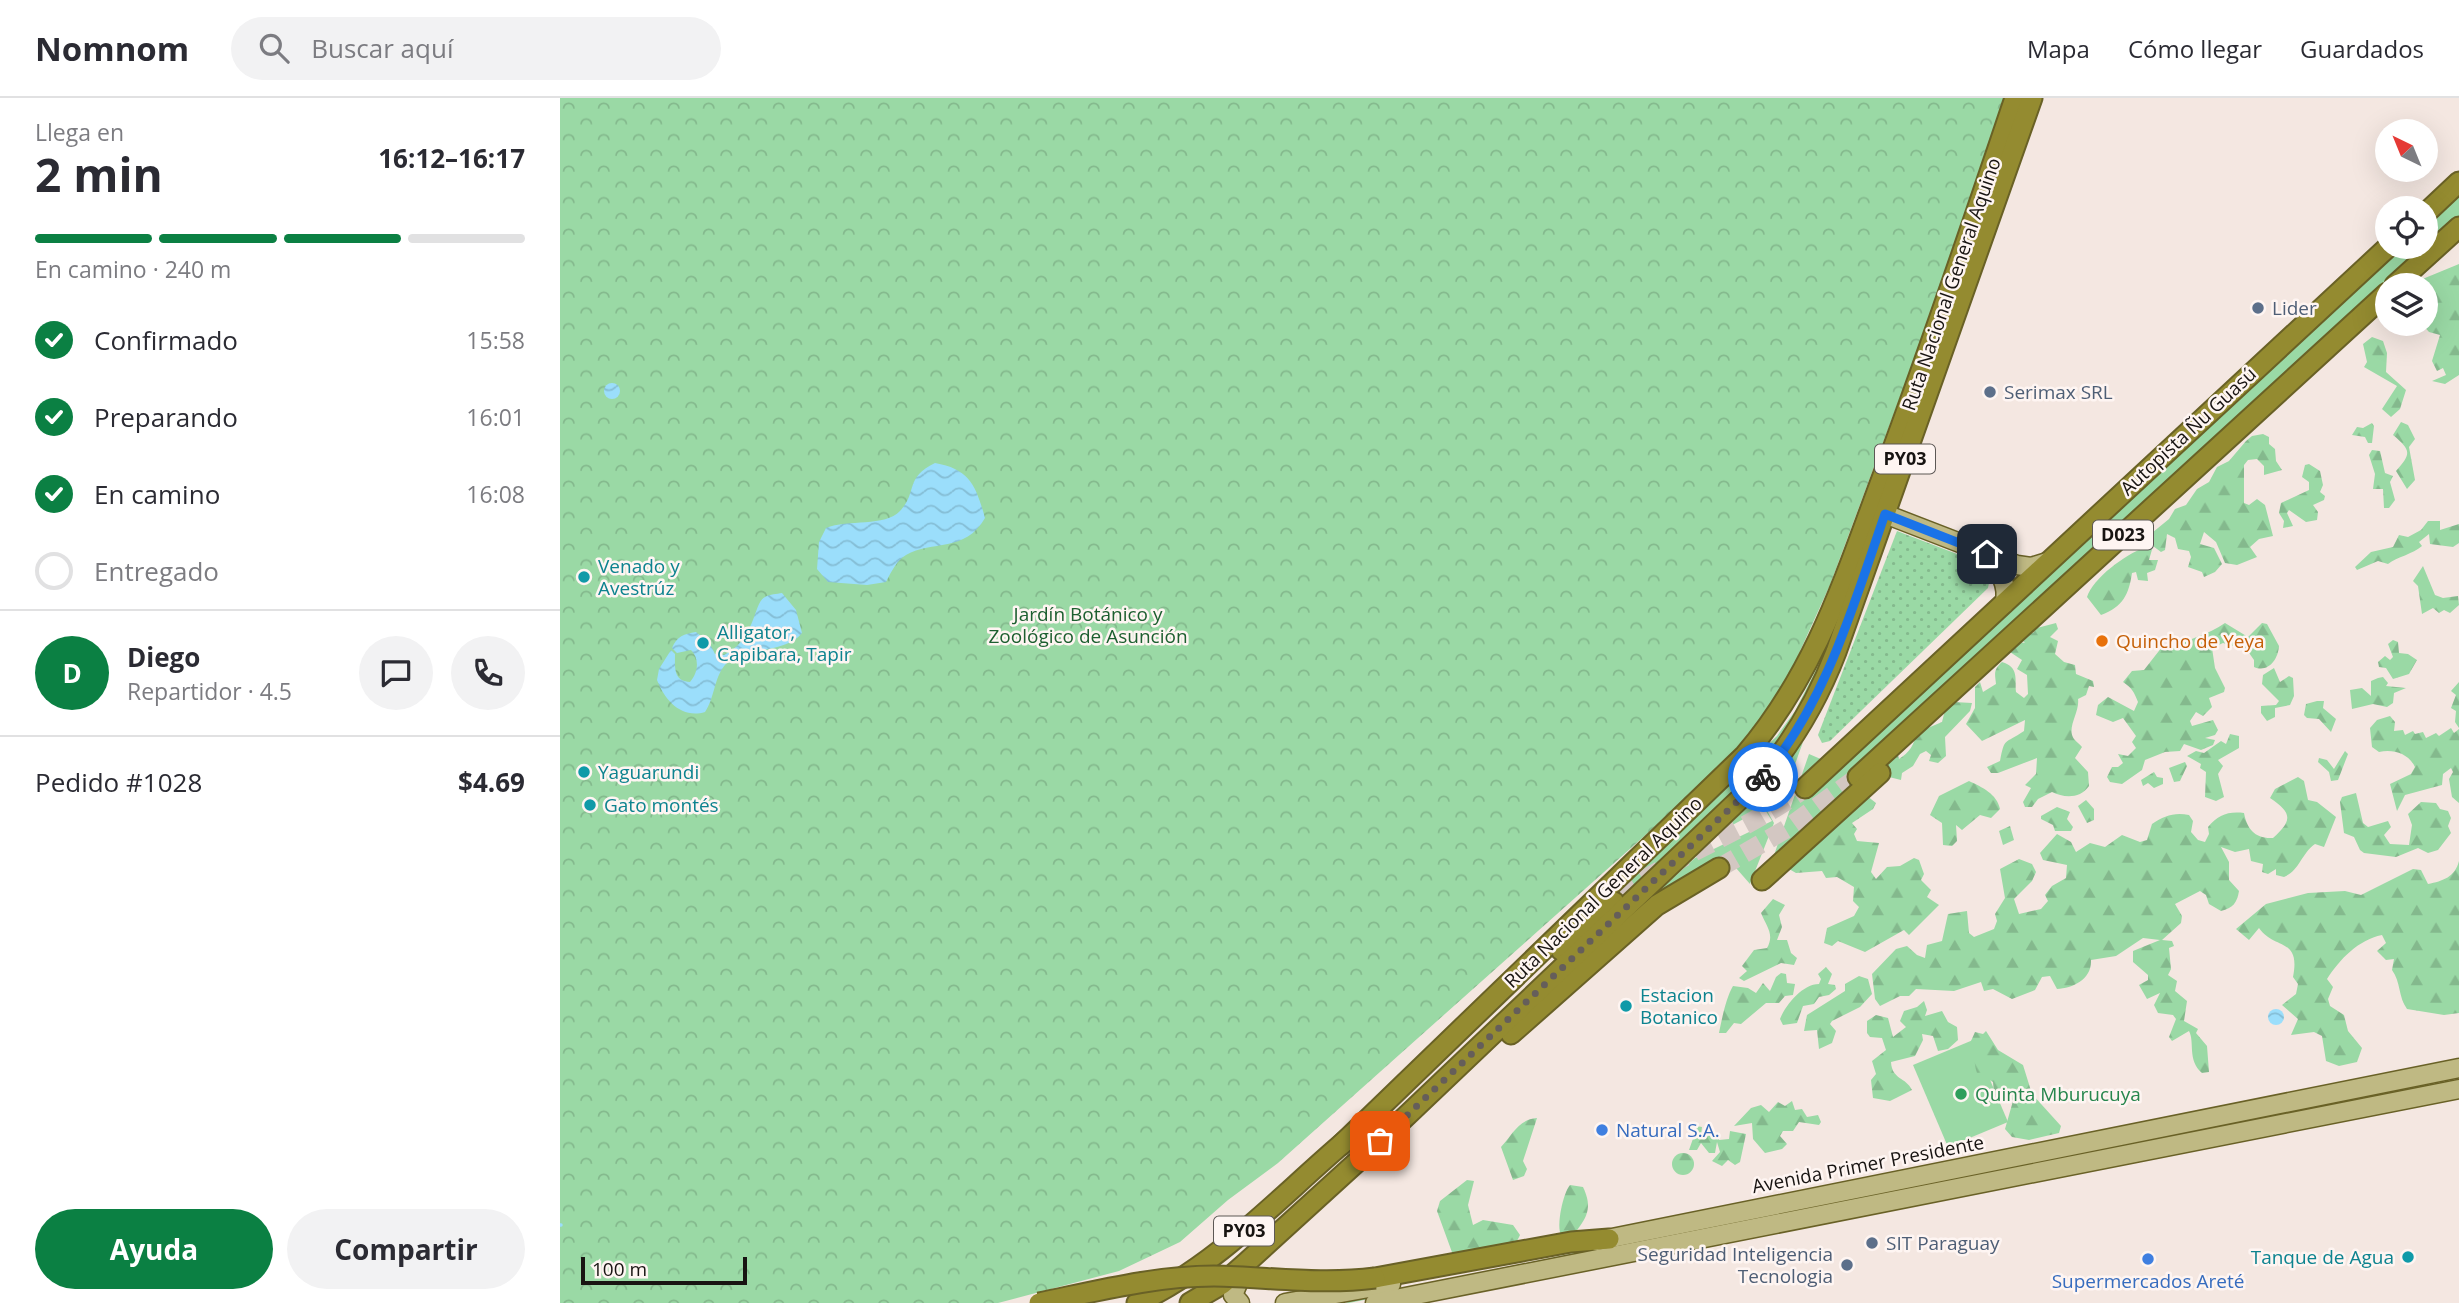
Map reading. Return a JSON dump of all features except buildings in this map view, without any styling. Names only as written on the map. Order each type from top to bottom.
[{"type":"highway","name":"Ruta Nacional General Aquino","points":[[1341,1145],[1745,755],[1788,701],[1824,633],[1917,384],[2015,98]]},
{"type":"highway","name":"Ruta Nacional General Aquino","points":[[1380,1141],[1762,778],[1779,758],[1819,692],[2032,98]]},
{"type":"highway","points":[[2438,202],[2459,182]]},
{"type":"highway","points":[[2408,273],[2459,227]]},
{"type":"highway","name":"Autopista Ñu Guasú","points":[[1805,788],[2375,259]]},
{"type":"highway","name":"Autopista Ñu Guasú","points":[[1858,777],[2375,304]]},
{"type":"highway","points":[[1762,880],[2042,621],[2092,564]]},
{"type":"highway","points":[[1380,1141],[1520,1027],[1648,912],[1719,868]]},
{"type":"highway","points":[[1341,1145],[1461,1043],[1619,896]]},
{"type":"highway","name":"PY03","points":[[1190,1303],[1222,1284],[1380,1141]]},
{"type":"highway","name":"PY03","points":[[1137,1303],[1180,1280],[1206,1262],[1341,1145]]},
{"type":"highway","points":[[1039,1303],[1122,1286],[1191,1277],[1348,1282],[1572,1242],[1609,1239]]},
{"type":"highway","points":[[1210,1303],[1222,1284]]},
{"type":"main road","points":[[1885,514],[2017,565],[2031,567],[2047,562]]},
{"type":"main road","points":[[1987,554],[2001,575],[2006,594],[2004,604]]},
{"type":"main road","name":"Avenida Primer Presidente","points":[[1285,1303],[2459,1068]]},
{"type":"main road","points":[[1375,1303],[2459,1089]]},
{"type":"main road","points":[[2338,1092],[2341,1113]]},
{"type":"main road","points":[[1240,1303],[1233,1295],[1246,1263]]},
{"type":"green space","name":"Jardín Botánico y Zoológico de Asunción","points":[[560,98],[2004,98],[1928,322],[1830,585],[1786,682],[1758,728],[1725,764],[1278,1163],[1228,1200],[1180,1242],[1119,1271],[998,1303],[560,1303]]},
{"type":"green space","points":[[2459,195],[2459,221],[2438,241],[2438,214]]},
{"type":"green space","points":[[2389,259],[2419,259],[2404,273],[2375,273],[2375,300],[1860,786],[1772,861],[1809,754],[1823,760],[1810,795]]},
{"type":"green space","points":[[2459,264],[2459,375],[2445,384],[2432,381],[2446,375],[2443,368],[2437,371],[2432,361],[2440,335],[2437,273]]},
{"type":"green space","points":[[2372,337],[2383,341],[2387,353],[2386,372],[2406,390],[2400,409],[2391,417],[2382,409],[2397,386],[2364,367],[2367,362],[2363,344]]},
{"type":"green space","points":[[2401,422],[2408,425],[2415,439],[2409,447],[2415,480],[2407,489],[2396,471],[2407,456],[2404,445],[2393,435]]},
{"type":"green space","points":[[2372,423],[2372,443],[2368,443],[2365,437],[2352,435],[2357,427],[2363,428]]},
{"type":"green space","points":[[2263,434],[2269,437],[2269,444],[2275,449],[2276,461],[2282,470],[2264,475],[2264,466],[2257,459],[2248,460],[2244,465],[2244,503],[2249,505],[2257,499],[2265,505],[2273,536],[2259,539],[2250,547],[2257,557],[2237,565],[2225,563],[2216,542],[2204,532],[2200,544],[2214,548],[2222,564],[2215,572],[2204,577],[2202,572],[2188,567],[2191,557],[2189,551],[2178,549],[2175,538],[2167,534],[2165,550],[2161,552],[2153,546],[2149,560],[2158,560],[2155,570],[2147,573],[2148,581],[2138,580],[2136,572],[2132,573],[2124,599],[2115,608],[2101,615],[2087,597],[2096,582],[2120,561],[2144,548],[2147,537],[2169,519],[2175,509],[2186,505],[2197,489],[2209,482],[2217,467],[2229,461],[2252,436]]},
{"type":"green space","points":[[2372,450],[2380,451],[2385,473],[2393,476],[2390,482],[2395,500],[2389,508],[2384,508],[2383,489],[2373,489],[2375,474],[2369,455]]},
{"type":"green space","points":[[2309,464],[2320,471],[2323,485],[2320,492],[2325,496],[2324,500],[2313,505],[2318,512],[2317,520],[2306,522],[2289,510],[2287,513],[2293,526],[2283,528],[2284,521],[2279,513],[2281,503],[2309,490],[2309,482],[2302,477],[2305,465]]},
{"type":"green space","points":[[2428,521],[2440,521],[2440,530],[2459,524],[2459,543],[2453,547],[2430,544],[2429,534],[2419,542],[2422,546],[2418,549],[2388,564],[2378,561],[2357,570],[2355,567],[2371,552],[2393,547],[2399,535],[2408,537],[2421,530]]},
{"type":"green space","points":[[1897,531],[1983,564],[1990,578],[1988,588],[1830,741],[1822,743],[1818,735]]},
{"type":"green space","points":[[2423,566],[2435,595],[2443,598],[2458,596],[2459,605],[2450,613],[2444,610],[2439,613],[2433,608],[2422,614],[2418,586],[2413,581]]},
{"type":"green space","points":[[2056,623],[2058,629],[2050,637],[2058,641],[2055,654],[2064,662],[2075,665],[2076,674],[2093,681],[2094,687],[2089,686],[2086,695],[2078,699],[2072,725],[2072,735],[2082,747],[2075,758],[2088,772],[2089,786],[2072,796],[2052,792],[2038,799],[2032,807],[2025,807],[2023,802],[2031,788],[2025,785],[2036,774],[2037,758],[1998,773],[1991,773],[1987,767],[2000,761],[2005,744],[2024,731],[2025,720],[1982,741],[1966,724],[1975,708],[1975,687],[1980,682],[1983,692],[1996,684],[1996,670],[2002,662],[2014,670],[2016,692],[2024,698],[2028,694],[2027,675],[2017,669],[2022,660],[2010,652],[2020,642],[2025,643],[2020,638],[2030,631],[2033,633],[2037,628]]},
{"type":"green space","points":[[2225,623],[2248,637],[2262,623],[2267,624],[2279,646],[2277,656],[2264,668],[2254,667],[2254,660],[2247,650],[2223,643],[2212,648],[2215,668],[2225,688],[2224,692],[2209,698],[2212,707],[2203,716],[2196,712],[2190,721],[2192,726],[2213,720],[2218,730],[2215,735],[2205,738],[2215,740],[2213,745],[2201,750],[2184,744],[2180,751],[2165,752],[2145,760],[2142,770],[2122,784],[2110,782],[2107,777],[2112,767],[2123,763],[2118,754],[2128,756],[2136,748],[2132,742],[2136,736],[2123,718],[2113,722],[2096,715],[2098,705],[2108,697],[2134,711],[2138,702],[2129,686],[2123,682],[2132,671],[2144,670],[2162,647],[2174,648]]},
{"type":"green space","points":[[2393,640],[2398,642],[2399,653],[2408,654],[2417,660],[2409,674],[2393,679],[2386,668],[2379,667],[2378,662],[2385,656],[2390,660],[2393,657],[2388,644]]},
{"type":"green space","points":[[1823,656],[1795,723],[1765,766],[1625,901],[1616,890],[1777,736],[1795,711]]},
{"type":"green space","points":[[2274,668],[2280,682],[2289,676],[2293,678],[2294,696],[2290,705],[2275,708],[2275,717],[2267,721],[2261,713],[2261,706],[2276,705],[2279,701],[2262,684],[2263,675]]},
{"type":"green space","points":[[2383,677],[2388,683],[2386,686],[2406,688],[2394,693],[2393,703],[2387,707],[2373,704],[2352,709],[2350,690],[2362,688],[2371,696],[2371,681]]},
{"type":"green space","points":[[2459,682],[2459,728],[2455,722],[2456,711],[2451,708],[2456,695],[2451,691]]},
{"type":"green space","points":[[2324,701],[2323,708],[2336,719],[2331,732],[2319,719],[2307,718],[2304,715],[2306,704]]},
{"type":"green space","points":[[1954,702],[1972,703],[1970,711],[1945,737],[1946,756],[1938,763],[1929,761],[1931,755],[1926,751],[1920,754],[1913,766],[1902,773],[1901,780],[1881,775],[1892,756],[1898,755],[1899,759],[1906,754],[1916,733],[1942,722],[1945,710]]},
{"type":"green space","points":[[2390,716],[2395,722],[2394,731],[2403,730],[2405,735],[2413,731],[2415,734],[2423,732],[2426,738],[2436,733],[2439,736],[2451,728],[2454,733],[2459,729],[2459,803],[2452,797],[2449,779],[2453,772],[2451,768],[2443,774],[2442,785],[2405,795],[2397,811],[2390,784],[2411,774],[2415,767],[2400,753],[2379,752],[2372,747],[2370,728],[2377,720]]},
{"type":"green space","points":[[2230,734],[2239,736],[2239,748],[2218,760],[2223,766],[2218,774],[2224,797],[2216,801],[2205,797],[2206,772],[2200,768],[2201,764],[2187,756],[2196,751],[2204,753],[2221,741],[2226,744]]},
{"type":"green space","points":[[1803,742],[1784,795],[1774,791],[1772,803],[1765,807],[1774,823],[1750,884],[1736,868],[1727,873],[1719,857],[1658,892],[1695,858],[1772,821],[1764,808],[1725,829],[1767,787]]},
{"type":"green space","points":[[2345,751],[2348,754],[2338,780],[2331,781],[2329,772],[2318,762],[2319,758],[2327,760],[2334,769]]},
{"type":"green space","points":[[2185,762],[2187,766],[2180,781],[2174,782],[2169,768]]},
{"type":"green space","points":[[2154,772],[2157,777],[2163,778],[2163,784],[2154,788],[2148,783],[2143,786],[2141,780]]},
{"type":"green space","points":[[2298,777],[2304,781],[2308,800],[2317,802],[2336,817],[2324,847],[2315,844],[2294,870],[2284,877],[2276,875],[2276,869],[2268,874],[2262,872],[2263,864],[2251,861],[2249,849],[2235,852],[2221,847],[2229,862],[2229,880],[2239,891],[2236,902],[2221,911],[2209,904],[2206,895],[2200,891],[2175,904],[2182,916],[2181,923],[2162,940],[2172,941],[2174,946],[2169,948],[2171,969],[2168,975],[2177,981],[2175,991],[2187,1001],[2184,1021],[2198,1029],[2196,1033],[2207,1046],[2209,1072],[2202,1073],[2194,1062],[2189,1031],[2172,1041],[2169,1037],[2176,1019],[2173,1015],[2158,1013],[2154,1005],[2160,993],[2147,999],[2139,985],[2148,980],[2148,975],[2133,962],[2133,951],[2160,940],[2143,938],[2116,956],[2091,960],[2085,977],[2069,987],[2057,989],[2050,976],[2042,977],[2035,990],[2012,999],[1993,989],[1984,991],[1981,982],[1954,991],[1916,989],[1909,996],[1900,996],[1880,1006],[1875,999],[1872,974],[1896,949],[1907,946],[1925,958],[1927,945],[1942,941],[1948,914],[1967,911],[1969,933],[1974,937],[1994,929],[1997,921],[1995,914],[2005,898],[2000,869],[2019,859],[2032,864],[2036,872],[2032,881],[2014,899],[2019,914],[2041,909],[2048,901],[2045,895],[2052,886],[2066,878],[2067,865],[2043,860],[2040,853],[2057,834],[2071,842],[2076,852],[2090,843],[2105,847],[2122,835],[2140,842],[2147,840],[2152,824],[2169,815],[2184,814],[2189,815],[2193,821],[2191,832],[2198,840],[2205,842],[2209,834],[2208,827],[2216,819],[2228,813],[2244,813],[2253,832],[2261,837],[2273,838],[2284,826],[2287,817],[2283,808],[2270,798],[2275,789]]},
{"type":"green space","points":[[1969,781],[1992,795],[2000,809],[1991,818],[1980,815],[1962,830],[1956,825],[1957,841],[1952,846],[1943,845],[1942,823],[1930,815],[1939,796]]},
{"type":"green space","points":[[1862,792],[1876,803],[1873,809],[1852,823],[1857,829],[1854,834],[1857,841],[1879,843],[1871,872],[1876,879],[1887,867],[1900,866],[1914,858],[1919,860],[1924,874],[1921,880],[1931,890],[1927,897],[1939,905],[1909,935],[1904,930],[1865,952],[1838,941],[1832,946],[1824,943],[1827,928],[1854,916],[1859,907],[1853,901],[1854,887],[1837,877],[1826,878],[1822,871],[1796,873],[1789,869],[1786,863]]},
{"type":"green space","points":[[2356,793],[2363,823],[2368,827],[2388,821],[2391,827],[2384,835],[2390,844],[2409,845],[2412,825],[2408,814],[2421,802],[2436,803],[2440,809],[2448,811],[2451,833],[2438,850],[2428,853],[2418,848],[2396,857],[2364,853],[2354,837],[2344,833],[2340,802],[2342,797]]},
{"type":"green space","points":[[2086,800],[2094,809],[2094,820],[2087,823],[2078,806]]},
{"type":"green space","points":[[2057,807],[2070,812],[2067,819],[2073,827],[2071,831],[2055,831],[2053,825],[2041,819],[2041,816]]},
{"type":"green space","points":[[2010,826],[2014,840],[2003,845],[1999,831]]},
{"type":"green space","points":[[2459,861],[2459,1013],[2444,1015],[2407,1009],[2392,970],[2394,959],[2386,960],[2377,951],[2386,943],[2382,935],[2365,941],[2350,951],[2327,979],[2333,987],[2328,999],[2330,1006],[2344,1015],[2348,1031],[2362,1048],[2357,1062],[2339,1066],[2326,1061],[2322,1036],[2314,1032],[2291,1035],[2298,1019],[2282,1005],[2296,994],[2298,984],[2293,977],[2294,964],[2290,950],[2265,935],[2259,928],[2249,940],[2236,929],[2266,904],[2308,893],[2345,891],[2361,895],[2413,869],[2421,870],[2428,884],[2433,883],[2451,875]]},
{"type":"green space","points":[[1773,899],[1785,905],[1779,915],[1782,927],[1777,940],[1787,940],[1791,953],[1797,958],[1794,965],[1781,963],[1744,981],[1739,978],[1747,971],[1742,966],[1754,950],[1767,948],[1769,943],[1769,930],[1761,913]]},
{"type":"green space","points":[[1826,967],[1832,974],[1828,984],[1835,985],[1836,989],[1829,995],[1819,997],[1814,1004],[1803,1006],[1797,1023],[1783,1025],[1780,1019],[1786,1007],[1801,991],[1819,984],[1821,979],[1818,974]]},
{"type":"green space","points":[[1781,973],[1786,974],[1787,983],[1795,984],[1793,995],[1785,996],[1779,1003],[1766,1003],[1741,1024],[1734,1023],[1726,1033],[1719,1033],[1726,1002],[1733,986],[1748,988],[1756,993],[1763,983],[1770,991],[1776,977]]},
{"type":"green space","points":[[1859,976],[1868,979],[1872,994],[1860,1007],[1832,1021],[1830,1024],[1836,1031],[1832,1043],[1819,1049],[1817,1030],[1804,1031],[1807,1015],[1845,991],[1845,984]]},
{"type":"green space","points":[[1924,1001],[1927,1010],[1925,1016],[1942,1011],[1948,1022],[1957,1027],[1958,1040],[1948,1049],[1938,1051],[1933,1036],[1922,1034],[1923,1040],[1915,1056],[1891,1062],[1894,1072],[1912,1090],[1890,1101],[1873,1098],[1871,1080],[1876,1074],[1872,1061],[1886,1050],[1882,1038],[1870,1037],[1867,1033],[1867,1021],[1876,1015],[1888,1018],[1893,1037],[1906,1027],[1900,1021],[1904,1011],[1917,1007]]},
{"type":"green space","points":[[1986,1031],[1998,1050],[2023,1065],[2032,1094],[2061,1126],[2059,1133],[2029,1140],[2012,1137],[2005,1129],[2013,1101],[2009,1096],[1994,1093],[1993,1082],[1977,1073],[1976,1069],[1971,1041],[1975,1032],[1983,1034]]},
{"type":"green space","name":"Quinta Mburucuya","points":[[1973,1040],[2008,1122],[1948,1147],[1913,1065]]},
{"type":"green space","points":[[2427,1082],[2425,1086],[2350,1100],[2349,1098]]},
{"type":"green space","points":[[1792,1101],[1795,1110],[1802,1109],[1807,1117],[1818,1115],[1821,1122],[1819,1125],[1799,1122],[1793,1131],[1783,1131],[1780,1136],[1787,1144],[1782,1149],[1765,1153],[1753,1139],[1752,1123],[1734,1126],[1751,1108],[1761,1105],[1769,1112],[1778,1102],[1785,1106]]},
{"type":"green space","points":[[2322,1103],[2323,1107],[2216,1127],[2216,1125]]},
{"type":"green space","points":[[1537,1118],[1523,1161],[1527,1169],[1524,1176],[1513,1180],[1501,1147],[1521,1124]]},
{"type":"green space","points":[[1702,1127],[1701,1135],[1717,1134],[1719,1140],[1729,1139],[1730,1131],[1746,1134],[1740,1162],[1735,1165],[1728,1160],[1722,1166],[1712,1161],[1720,1152],[1717,1142],[1715,1153],[1709,1153],[1701,1143],[1697,1150],[1689,1150],[1695,1133],[1692,1128]]},
{"type":"green space","points":[[2189,1131],[2189,1134],[1964,1180],[1963,1177]]},
{"type":"green space","points":[[1683,1153],[1691,1156],[1694,1164],[1691,1172],[1683,1175],[1675,1172],[1672,1164],[1675,1156]]},
{"type":"green space","points":[[1467,1180],[1474,1181],[1468,1205],[1473,1225],[1483,1220],[1513,1225],[1520,1235],[1515,1245],[1453,1255],[1437,1211],[1440,1201]]},
{"type":"green space","points":[[1938,1181],[1939,1183],[1662,1237],[1663,1235]]},
{"type":"green space","points":[[1570,1185],[1583,1187],[1588,1207],[1582,1223],[1573,1235],[1561,1235],[1561,1210]]},
{"type":"green space","points":[[1614,1245],[1614,1250],[1349,1303],[1340,1301]]},
{"type":"water","points":[[612,383],[620,391],[612,399],[604,391]]},
{"type":"water","points":[[935,463],[956,470],[970,481],[985,518],[977,529],[958,541],[906,555],[897,563],[886,582],[867,585],[828,582],[817,569],[819,542],[826,528],[893,516],[909,498],[919,474]]},
{"type":"water","points":[[782,593],[796,610],[802,633],[786,644],[745,654],[727,663],[719,674],[705,712],[689,713],[675,706],[657,680],[659,669],[671,650],[675,654],[676,673],[680,679],[690,682],[697,666],[691,650],[677,653],[672,648],[679,638],[696,632],[710,644],[715,654],[724,655],[748,632],[761,601],[767,596]]},
{"type":"water","points":[[2276,1009],[2282,1011],[2282,1023],[2276,1025],[2270,1023],[2268,1017],[2270,1011]]},
{"type":"tunnel","points":[[1719,868],[1788,828],[1858,777]]},
{"type":"tunnel","points":[[1619,896],[1665,867],[1760,817],[1805,788]]},
{"type":"way so far","points":[[1380,1141],[1763,777]]},
{"type":"place","name":"Lider","points":[[2258,308]]},
{"type":"place","name":"Serimax SRL","points":[[1990,392]]},
{"type":"place","name":"Venado y Avestrúz","points":[[584,577]]},
{"type":"place","name":"Quincho de Yeya","points":[[2102,641]]},
{"type":"place","name":"Alligator, Capibara, Tapir","points":[[703,643]]},
{"type":"place","name":"Yaguarundi","points":[[584,772]]},
{"type":"place","name":"Gato montés","points":[[590,805]]},
{"type":"place","name":"Estacion Botanico","points":[[1626,1006]]},
{"type":"place","name":"Quinta Mburucuya","points":[[1961,1094]]},
{"type":"place","name":"Natural S.A.","points":[[1602,1130]]},
{"type":"place","name":"SIT Paraguay","points":[[1872,1243]]},
{"type":"place","name":"Tanque de Agua","points":[[2408,1257]]},
{"type":"place","name":"Supermercados Areté","points":[[2148,1259]]},
{"type":"place","name":"Seguridad Inteligencia Tecnologia","points":[[1847,1265]]},
{"type":"route","points":[[1763,777],[1807,717],[1819,692],[1885,514],[1987,554]]}]
